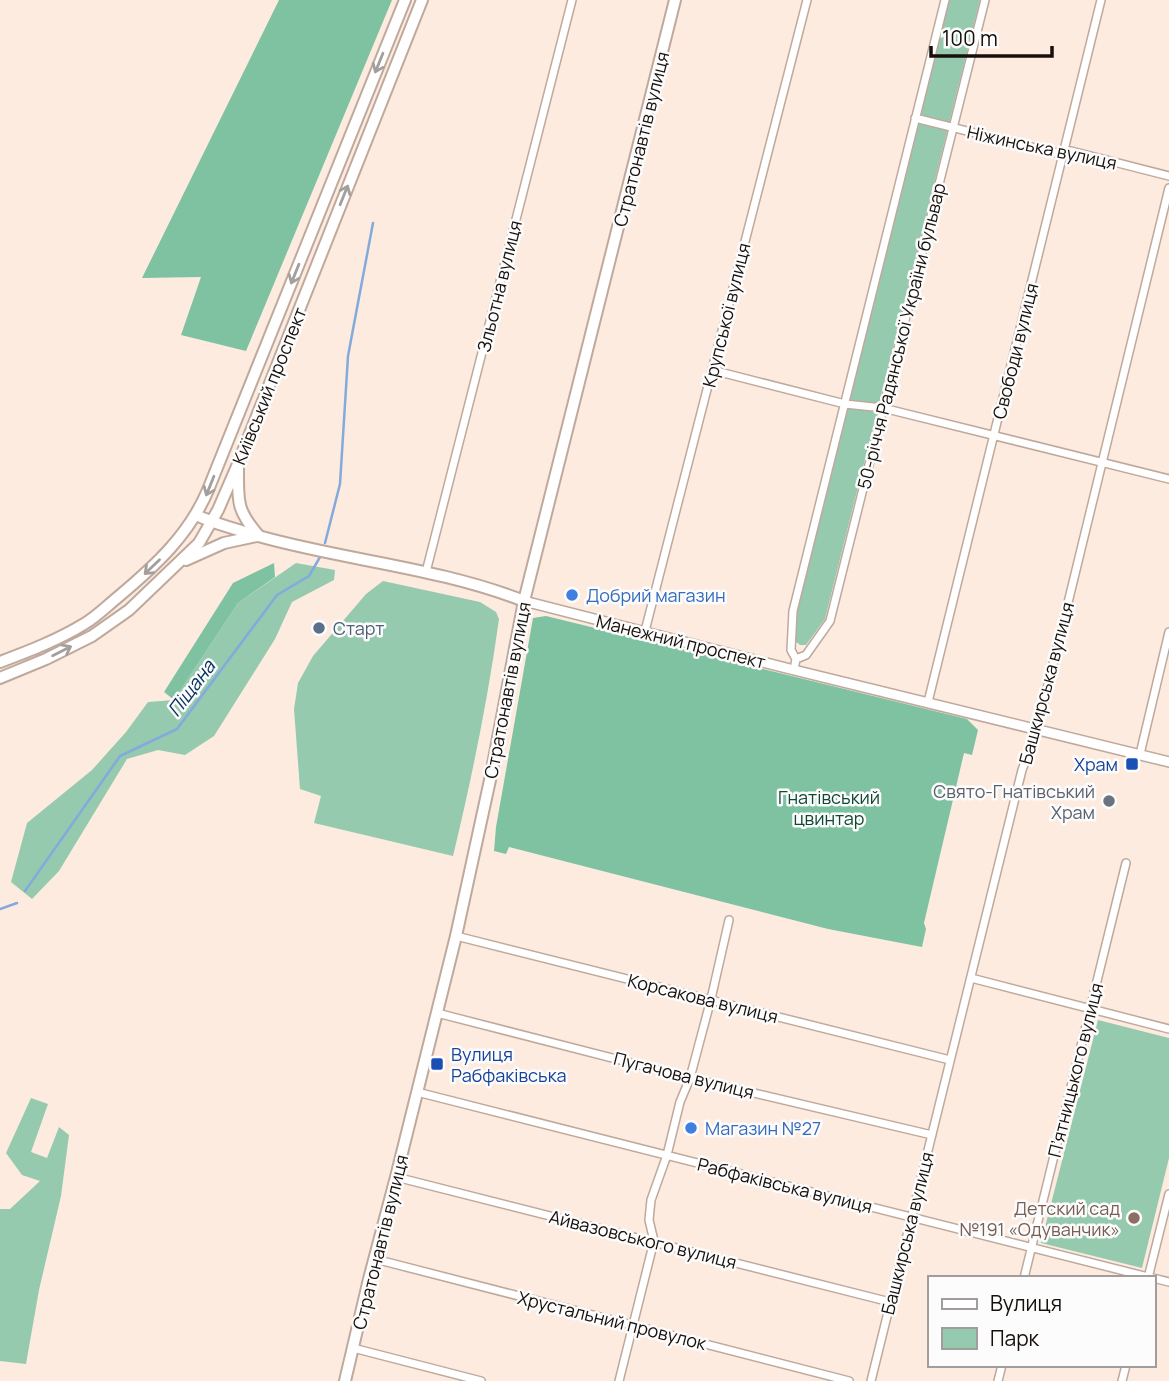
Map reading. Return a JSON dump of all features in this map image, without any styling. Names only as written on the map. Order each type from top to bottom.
[{"type":"main road","name":"Київський проспект","points":[[0,662],[39,647],[85,624],[151,570],[179,540],[196,515],[405,0]]},
{"type":"main road","name":"Київський проспект","points":[[0,678],[92,636],[129,610],[199,543],[238,464],[422,0]]},
{"type":"main road","name":"Стратонавтів вулиця","points":[[345,1381],[456,936],[524,601],[675,0]]},
{"type":"main road","points":[[238,464],[238,505],[248,524],[259,536]]},
{"type":"main road","name":"Манежний проспект","points":[[196,515],[211,523],[259,536],[426,572],[497,590],[524,601]]},
{"type":"main road","points":[[179,563],[224,543],[259,536]]},
{"type":"main road","points":[[117,597],[129,610]]},
{"type":"street","name":"Зльотна вулиця","points":[[426,572],[572,0]]},
{"type":"street","name":"Крупської вулиця","points":[[645,631],[807,0]]},
{"type":"street","points":[[794,670],[796,659],[790,650],[793,611],[945,0]]},
{"type":"street","name":"50-річчя Радянської України бульвар","points":[[796,659],[806,655],[830,621],[985,0]]},
{"type":"street","name":"Свободи вулиця","points":[[928,702],[1101,0]]},
{"type":"street","name":"Ніжинська вулиця","points":[[915,118],[1055,153],[1071,151],[1169,176]]},
{"type":"street","name":"Башкирська вулиця","points":[[871,1381],[1022,770],[1037,730],[1169,188]]},
{"type":"street","points":[[712,370],[845,404],[883,408],[1169,479]]},
{"type":"street","name":"Манежний проспект","points":[[524,601],[1169,762]]},
{"type":"street","points":[[1140,754],[1169,632]]},
{"type":"street","points":[[1159,674],[1169,676]]},
{"type":"street","name":"П’ятницького вулиця","points":[[1024,1276],[1126,863]]},
{"type":"street","points":[[619,1381],[654,1241],[649,1220],[651,1200],[667,1155],[680,1102],[690,1078],[729,920]]},
{"type":"street","name":"Корсакова вулиця","points":[[456,936],[950,1060]]},
{"type":"street","points":[[971,978],[1169,1029]]},
{"type":"street","name":"Пугачова вулиця","points":[[437,1013],[690,1078],[932,1135]]},
{"type":"street","name":"Рабфаківська вулиця","points":[[417,1092],[1142,1276]]},
{"type":"street","name":"Айвазовського вулиця","points":[[396,1178],[890,1302]]},
{"type":"street","points":[[1150,1276],[1169,1194]]},
{"type":"street","name":"Хрустальний провулок","points":[[374,1259],[849,1381]]},
{"type":"street","points":[[353,1348],[481,1381]]},
{"type":"green space","points":[[279,0],[392,0],[246,351],[181,335],[201,277],[142,278]]},
{"type":"green space","points":[[948,0],[980,0],[825,619],[806,645],[800,645],[795,641],[795,611]]},
{"type":"green space","points":[[274,563],[275,577],[238,603],[174,700],[164,692],[233,583]]},
{"type":"green space","points":[[296,563],[335,570],[334,580],[292,602],[275,639],[214,736],[185,755],[158,750],[127,759],[59,871],[32,899],[11,882],[27,823],[92,770],[148,702],[174,700],[238,603]]},
{"type":"green space","points":[[383,581],[480,602],[496,612],[499,619],[479,738],[453,856],[314,823],[321,796],[300,789],[294,709],[298,683],[313,656],[366,594]]},
{"type":"green space","name":"Гнатівський цвинтар","points":[[546,616],[967,719],[978,730],[972,755],[964,753],[924,923],[926,929],[922,947],[828,929],[509,847],[506,854],[494,851],[533,618]]},
{"type":"green space","points":[[1098,1020],[1169,1038],[1169,1158],[1142,1268],[1041,1243]]},
{"type":"green space","points":[[31,1098],[48,1104],[31,1152],[47,1158],[59,1127],[69,1135],[61,1196],[39,1290],[26,1364],[0,1361],[0,1209],[10,1209],[40,1181],[22,1175],[6,1153]]},
{"type":"waterway","name":"Піщана","points":[[325,543],[340,484],[348,356],[373,223]]},
{"type":"waterway","name":"Піщана","points":[[25,891],[120,756],[177,729],[277,595],[309,576],[320,557]]},
{"type":"waterway","name":"Піщана","points":[[0,909],[17,903]]},
{"type":"place","name":"Добрий магазин","points":[[572,595]]},
{"type":"place","name":"Старт","points":[[319,628]]},
{"type":"place","name":"Храм","points":[[1132,764]]},
{"type":"place","name":"Свято-Гнатівський Храм","points":[[1109,801]]},
{"type":"place","name":"Вулиця Рабфаківська","points":[[437,1064]]},
{"type":"place","name":"Магазин №27","points":[[691,1128]]},
{"type":"place","name":"Детский сад №191 «Одуванчик»","points":[[1134,1218]]}]
